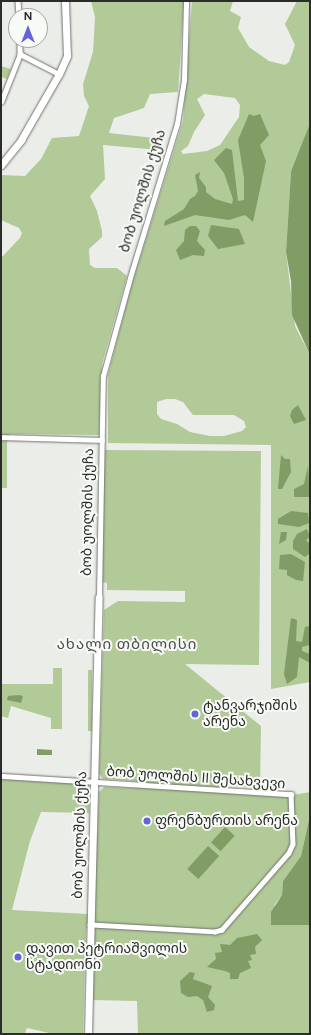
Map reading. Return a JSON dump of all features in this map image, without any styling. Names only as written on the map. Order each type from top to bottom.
[{"type":"street","points":[[2,161],[21,140],[59,74],[66,56],[65,1]]},
{"type":"street","name":"ბობ უოლშის ქუჩა","points":[[88,1034],[90,925],[96,782],[103,376],[132,271],[177,124],[184,80],[186,1]]},
{"type":"street","points":[[1,102],[20,54],[20,48]]},
{"type":"street","points":[[20,54],[59,74]]},
{"type":"street","points":[[1,437],[102,440]]},
{"type":"street","points":[[1,776],[96,782]]},
{"type":"street","name":"ბობ უოლშის II შესახვევი","points":[[90,925],[220,931],[287,855],[293,844],[291,794],[96,782]]},
{"type":"shaded area","points":[[91,1],[184,1],[178,92],[150,94],[144,108],[114,118],[109,133],[163,139],[159,150],[103,145],[105,179],[90,196],[97,211],[102,237],[89,249],[90,265],[95,268],[117,268],[127,276],[102,364],[99,435],[10,434],[7,443],[7,488],[1,488],[1,258],[20,238],[22,233],[19,228],[1,220],[1,175],[25,176],[41,159],[52,138],[79,136],[89,106],[84,96],[83,84],[93,52],[95,17]]},
{"type":"shaded area","points":[[192,1],[233,1],[230,11],[241,17],[238,28],[249,47],[269,61],[285,65],[289,62],[295,45],[285,24],[297,1],[310,1],[310,123],[291,171],[286,252],[295,326],[310,355],[310,682],[271,689],[271,445],[108,443],[108,375],[130,290],[183,121]],"holes":[[[204,94],[235,98],[240,105],[239,117],[220,145],[207,151],[183,154],[181,151],[188,146],[194,132],[205,115],[197,99]],[[166,399],[175,399],[183,402],[193,415],[234,415],[244,421],[246,427],[242,431],[224,436],[210,436],[190,432],[177,424],[161,419],[157,414],[157,402]]]},
{"type":"shaded area","points":[[1,66],[11,69],[7,79],[1,77]]},
{"type":"shaded area","points":[[249,114],[254,116],[260,114],[269,135],[260,145],[266,161],[253,222],[245,215],[229,220],[195,215],[164,226],[165,221],[184,209],[190,199],[195,196],[198,191],[195,175],[200,172],[199,178],[206,187],[206,192],[215,199],[232,204],[233,199],[224,173],[214,160],[226,148],[232,150],[238,201],[244,200],[244,178],[238,140]]},
{"type":"shaded area","points":[[310,123],[310,355],[292,315],[291,281],[286,252],[291,171]]},
{"type":"shaded area","points":[[211,225],[239,229],[245,244],[218,249],[208,236]]},
{"type":"shaded area","points":[[190,226],[196,226],[200,231],[197,241],[205,250],[204,256],[193,255],[180,260],[176,250],[184,241],[185,230]]},
{"type":"shaded area","points":[[298,405],[306,420],[294,424],[290,416],[292,410]]},
{"type":"shaded area","points":[[104,450],[261,451],[259,665],[185,664],[261,726],[260,788],[228,785],[229,789],[293,795],[310,792],[310,815],[301,856],[283,881],[282,895],[275,904],[271,925],[310,925],[310,1034],[138,1034],[137,1001],[92,1000],[95,929],[86,928],[83,1034],[54,1034],[27,1028],[25,1033],[28,1034],[1,1034],[1,778],[89,784],[89,813],[41,812],[30,841],[12,910],[87,914],[94,911],[99,792],[104,787],[136,788],[136,781],[103,779],[99,774],[104,610],[118,601],[185,602],[185,591],[107,590],[107,583],[102,582]]},
{"type":"shaded area","points":[[281,455],[285,459],[290,459],[291,472],[282,489],[278,489]]},
{"type":"shaded area","points":[[308,466],[310,497],[294,497],[294,489],[304,484]]},
{"type":"shaded area","points":[[291,511],[308,513],[309,523],[299,527],[278,524],[278,519]]},
{"type":"shaded area","points":[[307,529],[310,537],[306,540],[310,544],[310,553],[305,557],[293,549],[293,541],[297,534]]},
{"type":"shaded area","points":[[281,532],[287,532],[286,540],[279,544]]},
{"type":"shaded area","points":[[291,554],[305,562],[303,581],[296,580],[287,575],[287,570],[279,569],[280,555]]},
{"type":"shaded area","points":[[291,618],[297,620],[296,641],[302,642],[305,627],[310,626],[310,645],[302,647],[302,651],[310,654],[310,663],[299,657],[297,677],[287,684],[284,674]]},
{"type":"shaded area","points":[[53,668],[62,668],[62,729],[51,729],[51,718],[11,706],[8,718],[1,716],[1,684],[53,684]]},
{"type":"shaded area","points":[[88,670],[92,670],[92,731],[88,731]]},
{"type":"shaded area","points":[[8,696],[23,696],[21,703],[7,700]]},
{"type":"shaded area","points":[[37,749],[52,750],[52,755],[37,755]]},
{"type":"shaded area","points":[[310,815],[310,925],[271,925],[271,912],[282,895],[283,881],[301,856]]},
{"type":"shaded area","points":[[225,827],[235,836],[221,851],[211,843]]},
{"type":"shaded area","points":[[208,846],[219,856],[198,879],[187,869]]},
{"type":"shaded area","points":[[257,934],[262,940],[255,947],[256,954],[250,955],[252,960],[248,961],[251,968],[240,973],[238,979],[230,979],[230,973],[207,967],[216,959],[215,953],[222,952],[220,944],[230,945],[237,938]]},
{"type":"shaded area","points":[[190,972],[195,973],[193,979],[212,986],[208,997],[215,1005],[214,1010],[207,1012],[203,1000],[197,996],[188,997],[181,993],[180,981]]},
{"type":"place","name":"ტანვარჯიშის არენა","points":[[195,714]]},
{"type":"place","name":"ფრენბურთის არენა","points":[[147,821]]},
{"type":"place","name":"დავით პეტრიაშვილის სტადიონი","points":[[18,957]]},
{"type":"district","name":"ახალი თბილისი","points":[[127,645]]}]
